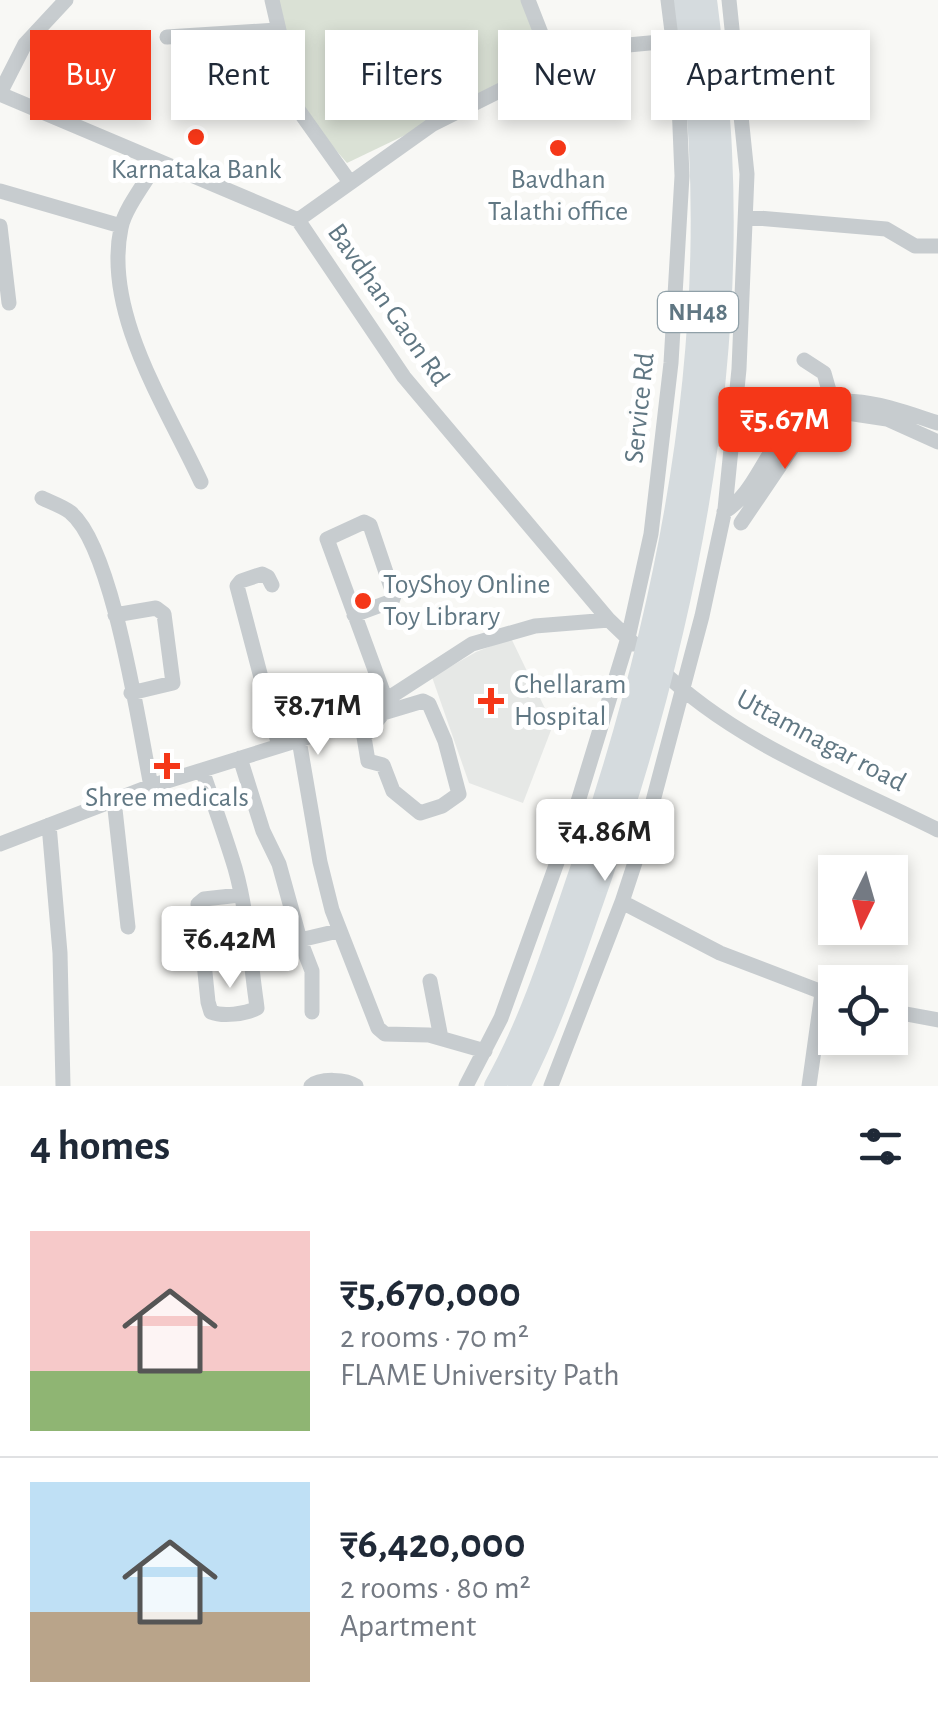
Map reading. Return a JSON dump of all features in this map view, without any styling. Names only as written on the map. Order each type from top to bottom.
[{"type":"highway","name":"NH48","points":[[685,0],[711,150],[695,365],[692,474]]},
{"type":"highway","name":"NH48","points":[[519,1086],[543,1035],[585,922],[636,768],[656,606],[692,474],[708,437],[720,296],[706,0]]},
{"type":"highway","points":[[708,437],[733,434]]},
{"type":"highway","name":"NH48","points":[[495,1086],[524,1027],[643,699]]},
{"type":"street","points":[[0,93],[25,44],[66,0]]},
{"type":"street","points":[[272,0],[277,30]]},
{"type":"street","points":[[528,0],[540,30]]},
{"type":"street","name":"Service Rd","points":[[668,0],[672,30]]},
{"type":"street","points":[[729,0],[733,30]]},
{"type":"street","points":[[167,37],[171,37]]},
{"type":"street","points":[[298,220],[433,124],[498,92]]},
{"type":"street","name":"Bavdhan Gaon Rd","points":[[0,93],[298,220],[404,377],[628,638]]},
{"type":"street","points":[[305,119],[349,181]]},
{"type":"street","name":"Service Rd","points":[[466,1086],[502,1018],[573,818],[628,638],[651,534],[671,362],[682,152],[680,120]]},
{"type":"street","points":[[741,522],[731,508],[746,216],[743,120]]},
{"type":"street","points":[[158,161],[120,226],[123,311],[201,482]]},
{"type":"street","points":[[0,191],[120,226]]},
{"type":"street","points":[[746,216],[886,229],[915,246],[938,246]]},
{"type":"street","points":[[0,226],[9,304]]},
{"type":"street","points":[[804,360],[824,373],[832,400]]},
{"type":"street","points":[[551,1086],[622,902],[658,786],[721,530],[731,508],[788,424],[832,400],[896,408],[938,424]]},
{"type":"street","points":[[721,530],[741,522],[802,433],[834,412],[886,419],[938,442]]},
{"type":"street","points":[[42,498],[70,512],[83,528],[107,576],[151,786]]},
{"type":"street","points":[[354,615],[394,596],[370,524],[364,522],[327,539],[354,615],[386,700]]},
{"type":"street","points":[[272,585],[262,574],[241,581],[238,586],[279,746]]},
{"type":"street","points":[[115,615],[156,608],[164,614],[172,683],[132,693]]},
{"type":"street","points":[[0,844],[151,786],[372,716],[383,714],[416,702],[429,704],[446,741],[459,789],[456,798],[420,814],[393,791],[383,765],[372,763],[365,756],[365,732],[372,716],[386,700],[472,644],[535,626],[609,620]]},
{"type":"street","name":"Uttamnagar road","points":[[628,638],[683,692],[743,733],[938,830]]},
{"type":"street","points":[[266,697],[291,690]]},
{"type":"street","points":[[300,740],[320,862],[338,931],[382,1033],[441,1038],[486,1051]]},
{"type":"street","points":[[240,758],[312,971],[312,1012]]},
{"type":"street","points":[[202,770],[236,871],[240,895],[257,1008],[216,1014],[210,1012],[208,1002],[198,904],[240,895]]},
{"type":"street","points":[[114,800],[128,927]]},
{"type":"street","points":[[50,825],[60,953],[63,1086]]},
{"type":"street","points":[[622,902],[720,953],[818,991]]},
{"type":"street","points":[[300,940],[338,931]]},
{"type":"street","points":[[430,980],[441,1038]]},
{"type":"street","points":[[908,1014],[938,1020]]},
{"type":"street","points":[[809,1086],[818,1043]]},
{"type":"street","points":[[310,1086],[318,1081],[350,1082],[356,1086]]},
{"type":"shaded area","points":[[273,0],[529,0],[540,30],[498,30],[498,90],[478,100],[478,30],[325,30],[325,120],[436,120],[347,163],[315,126],[305,107],[305,30],[280,30]]},
{"type":"shaded area","name":"Chellaram Hospital","points":[[511,638],[553,725],[523,803],[469,783],[432,677]]},
{"type":"place","name":"Karnataka Bank","points":[[196,137]]},
{"type":"place","name":"Bavdhan Talathi office","points":[[558,148]]},
{"type":"place","name":"ToyShoy Online Toy Library","points":[[363,601]]},
{"type":"place","name":"Chellaram Hospital","points":[[491,701]]},
{"type":"place","name":"Shree medicals","points":[[167,766]]}]
